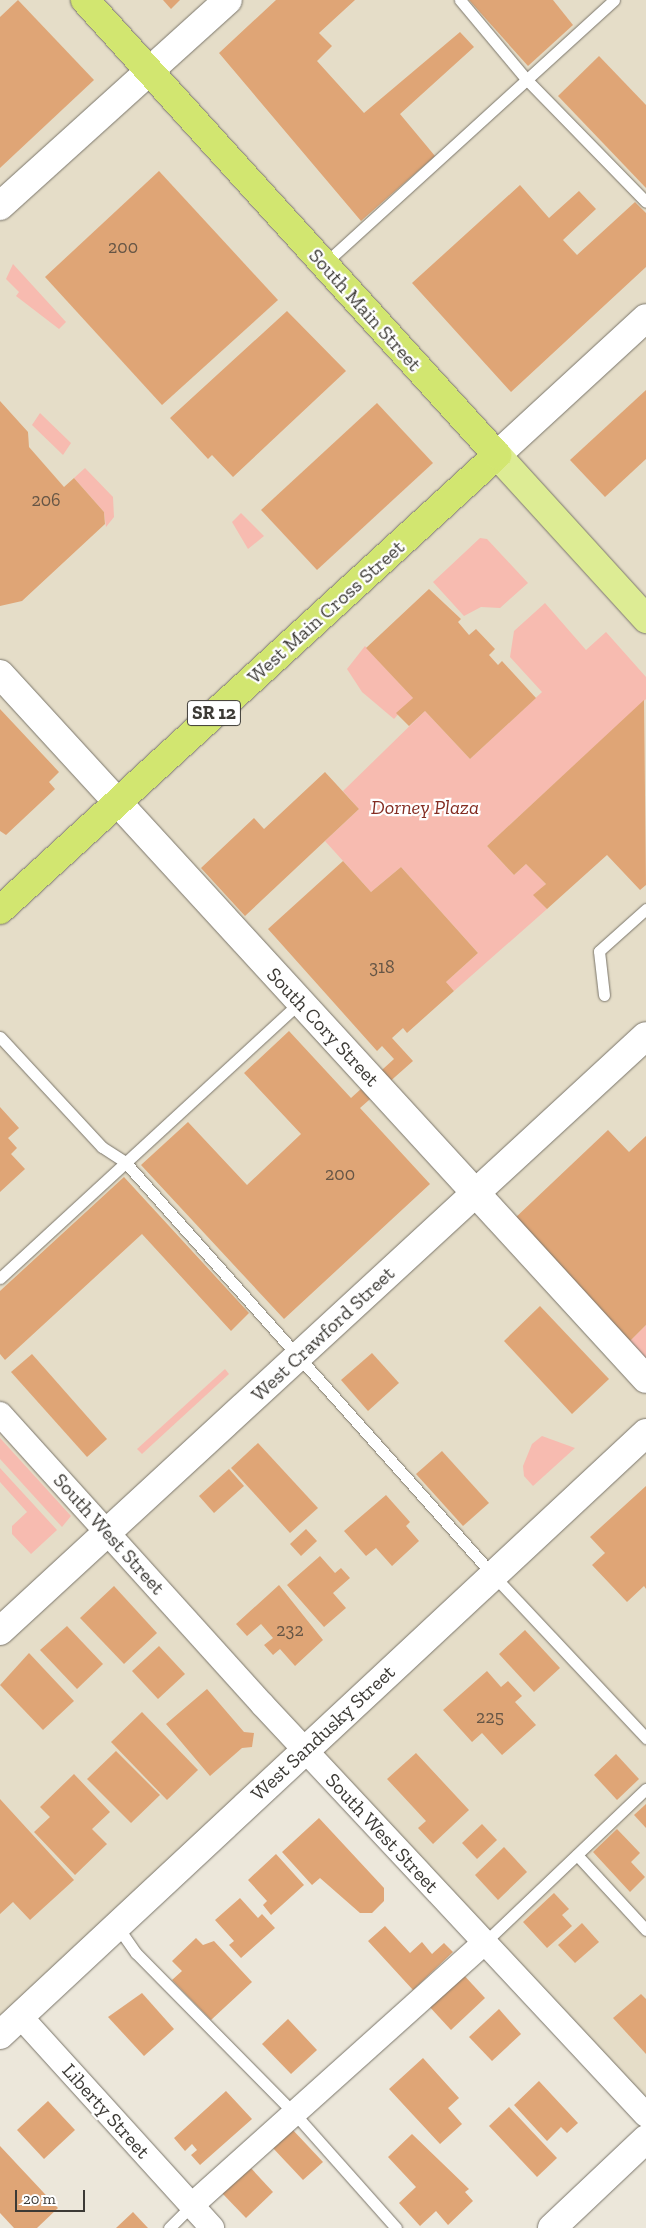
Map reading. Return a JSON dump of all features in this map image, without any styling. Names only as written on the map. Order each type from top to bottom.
[{"type":"highway","name":"South Main Street","points":[[85,0],[497,455]]},
{"type":"highway","name":"West Main Cross Street","points":[[0,910],[497,455]]},
{"type":"main road","name":"South Main Street","points":[[497,455],[646,619]]},
{"type":"street","points":[[0,206],[228,0]]},
{"type":"street","points":[[497,455],[646,318]]},
{"type":"street","name":"South Cory Street","points":[[0,674],[646,1379]]},
{"type":"street","name":"West Crawford Street","points":[[0,1631],[646,1036]]},
{"type":"street","name":"South West Street","points":[[0,1414],[483,1944],[646,2115]]},
{"type":"street","name":"West Sandusky Street","points":[[6,2026],[646,1433]]},
{"type":"street","points":[[192,2205],[483,1944]]},
{"type":"street","name":"Liberty Street","points":[[6,2026],[192,2205],[212,2228]]},
{"type":"street","points":[[552,2228],[646,2139]]},
{"type":"lane","points":[[460,0],[527,80],[646,202]]},
{"type":"lane","points":[[324,264],[614,0]]},
{"type":"lane","points":[[604,995],[599,951],[646,909]]},
{"type":"lane","points":[[0,1278],[300,1002]]},
{"type":"lane","points":[[0,1037],[102,1147],[126,1162],[297,1357],[493,1575],[646,1738]]},
{"type":"lane","points":[[483,1944],[646,1789]]},
{"type":"lane","points":[[577,1855],[646,1930]]},
{"type":"lane","points":[[116,1925],[136,1953],[294,2113],[396,2228]]},
{"type":"lane","points":[[169,2228],[192,2205]]},
{"type":"shaded area","points":[[0,0],[646,0],[646,2118],[305,1750],[0,2041]]},
{"type":"green space","points":[[13,264],[66,322],[59,329],[16,296],[19,292],[6,279]]},
{"type":"green space","points":[[40,413],[71,443],[63,455],[32,425]]},
{"type":"green space","points":[[85,468],[113,497],[114,517],[106,527],[104,512],[74,478]]},
{"type":"green space","points":[[241,513],[264,536],[248,549],[232,522]]},
{"type":"green space","points":[[480,538],[487,539],[528,583],[500,608],[481,607],[464,616],[433,582]]},
{"type":"green space","name":"Dorney Plaza","points":[[545,603],[586,650],[606,632],[646,677],[646,699],[487,846],[514,875],[526,864],[546,884],[534,895],[547,909],[454,991],[446,982],[478,953],[401,867],[371,892],[325,841],[359,809],[343,791],[425,711],[470,759],[542,692],[510,657],[514,631]]},
{"type":"green space","points":[[365,646],[413,698],[394,719],[362,692],[347,669]]},
{"type":"green space","points":[[646,1325],[646,1359],[630,1341]]},
{"type":"green space","points":[[225,1369],[229,1374],[142,1454],[137,1449]]},
{"type":"green space","points":[[542,1436],[575,1448],[533,1486],[524,1476],[523,1466],[532,1444]]},
{"type":"green space","points":[[0,1438],[71,1516],[62,1527],[0,1459]]},
{"type":"green space","points":[[0,1468],[57,1530],[31,1554],[12,1534],[12,1526],[27,1512],[0,1482]]},
{"type":"building","points":[[18,0],[94,80],[0,168],[0,17]]},
{"type":"building","points":[[163,0],[180,0],[171,9]]},
{"type":"building","points":[[276,0],[355,0],[319,33],[332,46],[317,61],[364,113],[460,32],[474,47],[400,114],[435,156],[361,221],[219,53]]},
{"type":"building","points":[[469,0],[553,0],[573,25],[528,66]]},
{"type":"building","points":[[599,56],[646,105],[646,188],[558,96]]},
{"type":"building","points":[[159,171],[278,300],[162,405],[45,277]]},
{"type":"building","points":[[520,185],[549,218],[579,191],[596,209],[563,240],[577,255],[635,202],[646,213],[646,267],[511,392],[412,283]]},
{"type":"building","points":[[287,311],[346,371],[233,477],[212,455],[208,459],[170,418]]},
{"type":"building","points":[[646,390],[646,459],[605,497],[570,460]]},
{"type":"building","points":[[0,401],[28,432],[29,447],[64,487],[74,478],[104,512],[105,524],[22,601],[0,606]]},
{"type":"building","points":[[377,403],[433,463],[317,570],[261,510]]},
{"type":"building","points":[[429,589],[461,619],[458,622],[469,635],[476,629],[495,649],[489,655],[498,665],[502,661],[536,698],[470,759],[425,711],[409,726],[396,713],[413,698],[366,648]]},
{"type":"building","points":[[644,700],[646,885],[640,890],[607,855],[547,909],[533,895],[546,884],[526,864],[514,875],[487,846]]},
{"type":"building","points":[[0,709],[59,772],[49,782],[55,789],[6,835],[0,831]]},
{"type":"building","points":[[325,772],[359,809],[245,916],[201,868],[254,818],[264,829]]},
{"type":"building","points":[[343,861],[371,892],[401,867],[478,953],[446,982],[454,991],[407,1033],[403,1028],[392,1038],[413,1061],[360,1108],[430,1184],[284,1319],[141,1165],[188,1122],[247,1185],[301,1134],[244,1073],[289,1031],[351,1098],[394,1059],[382,1046],[377,1051],[268,929]]},
{"type":"building","points":[[0,1107],[19,1128],[8,1138],[17,1148],[11,1154],[25,1169],[0,1192]]},
{"type":"building","points":[[608,1130],[629,1152],[646,1136],[646,1325],[630,1341],[514,1219]]},
{"type":"building","points":[[124,1177],[249,1313],[231,1331],[142,1234],[5,1360],[0,1354],[0,1291]]},
{"type":"building","points":[[540,1306],[609,1379],[572,1414],[504,1341]]},
{"type":"building","points":[[372,1353],[399,1383],[368,1411],[341,1380]]},
{"type":"building","points":[[32,1354],[107,1439],[87,1457],[11,1372]]},
{"type":"building","points":[[258,1443],[318,1508],[290,1533],[231,1468]]},
{"type":"building","points":[[442,1451],[489,1503],[463,1526],[416,1474]]},
{"type":"building","points":[[229,1469],[244,1486],[214,1513],[199,1496]]},
{"type":"building","points":[[646,1486],[646,1589],[644,1586],[627,1602],[592,1565],[605,1553],[590,1537]]},
{"type":"building","points":[[386,1495],[410,1522],[406,1526],[419,1541],[392,1566],[376,1548],[366,1556],[344,1531]]},
{"type":"building","points":[[306,1529],[317,1541],[301,1556],[290,1544]]},
{"type":"building","points":[[320,1556],[335,1573],[341,1568],[350,1578],[333,1593],[346,1608],[324,1627],[287,1585]]},
{"type":"building","points":[[279,1585],[323,1640],[295,1666],[280,1649],[273,1655],[264,1645],[273,1638],[261,1624],[247,1636],[236,1624]]},
{"type":"building","points":[[114,1586],[157,1633],[124,1664],[80,1618]]},
{"type":"building","points":[[67,1626],[103,1664],[77,1689],[40,1650]]},
{"type":"building","points":[[525,1630],[560,1668],[534,1692],[499,1654]]},
{"type":"building","points":[[159,1646],[185,1674],[158,1699],[132,1671]]},
{"type":"building","points":[[29,1653],[74,1701],[43,1730],[0,1685]]},
{"type":"building","points":[[487,1671],[501,1687],[508,1681],[522,1696],[515,1702],[536,1725],[502,1755],[482,1733],[472,1742],[443,1710]]},
{"type":"building","points":[[207,1689],[244,1732],[254,1733],[252,1747],[242,1748],[210,1776],[166,1724]]},
{"type":"building","points":[[142,1712],[198,1770],[167,1800],[111,1742]]},
{"type":"building","points":[[116,1751],[160,1795],[131,1823],[87,1779]]},
{"type":"building","points":[[416,1753],[469,1810],[433,1844],[418,1828],[426,1821],[387,1779]]},
{"type":"building","points":[[616,1754],[639,1779],[617,1800],[594,1775]]},
{"type":"building","points":[[74,1774],[110,1812],[92,1829],[107,1844],[75,1875],[34,1832],[50,1817],[40,1807]]},
{"type":"building","points":[[0,1799],[74,1880],[30,1920],[13,1902],[0,1914]]},
{"type":"building","points":[[646,1804],[646,1828],[634,1815]]},
{"type":"building","points":[[319,1818],[384,1888],[384,1901],[372,1913],[360,1913],[320,1878],[312,1885],[282,1852]]},
{"type":"building","points":[[482,1824],[497,1840],[477,1859],[462,1843]]},
{"type":"building","points":[[617,1829],[640,1853],[631,1862],[645,1877],[630,1892],[593,1852]]},
{"type":"building","points":[[504,1847],[527,1872],[498,1900],[475,1875]]},
{"type":"building","points":[[276,1854],[304,1885],[271,1915],[263,1905],[267,1901],[248,1880]]},
{"type":"building","points":[[554,1893],[569,1909],[562,1915],[572,1926],[547,1948],[523,1922]]},
{"type":"building","points":[[240,1898],[258,1918],[262,1914],[275,1928],[241,1958],[229,1945],[234,1941],[215,1920]]},
{"type":"building","points":[[582,1923],[599,1942],[575,1963],[558,1945]]},
{"type":"building","points":[[385,1926],[410,1953],[422,1942],[432,1954],[444,1943],[453,1952],[413,1990],[368,1941]]},
{"type":"building","points":[[196,1938],[203,1945],[214,1941],[252,1982],[211,2020],[172,1980],[182,1971],[172,1961]]},
{"type":"building","points":[[461,1972],[485,1998],[451,2030],[427,2004]]},
{"type":"building","points":[[142,1993],[174,2029],[144,2056],[108,2017]]},
{"type":"building","points":[[641,1994],[646,1999],[646,2054],[613,2018]]},
{"type":"building","points":[[499,2009],[521,2034],[492,2061],[469,2037]]},
{"type":"building","points":[[288,2019],[317,2050],[291,2074],[262,2044]]},
{"type":"building","points":[[423,2058],[459,2098],[448,2108],[462,2124],[440,2144],[389,2089]]},
{"type":"building","points":[[539,2081],[578,2123],[567,2133],[561,2127],[547,2141],[514,2105]]},
{"type":"building","points":[[226,2091],[252,2119],[200,2165],[191,2155],[197,2150],[192,2144],[185,2151],[174,2138]]},
{"type":"building","points":[[48,2101],[75,2130],[44,2159],[17,2130]]},
{"type":"building","points":[[509,2107],[557,2158],[537,2177],[489,2126]]},
{"type":"building","points":[[291,2128],[323,2162],[303,2180],[272,2147]]},
{"type":"building","points":[[412,2134],[469,2189],[465,2192],[473,2201],[448,2225],[436,2211],[420,2226],[399,2203],[416,2187],[388,2157]]},
{"type":"building","points":[[0,2146],[58,2208],[37,2228],[14,2228],[0,2213]]},
{"type":"building","points":[[249,2166],[273,2192],[246,2218],[221,2192]]},
{"type":"building","points":[[133,2212],[148,2228],[116,2228]]}]
